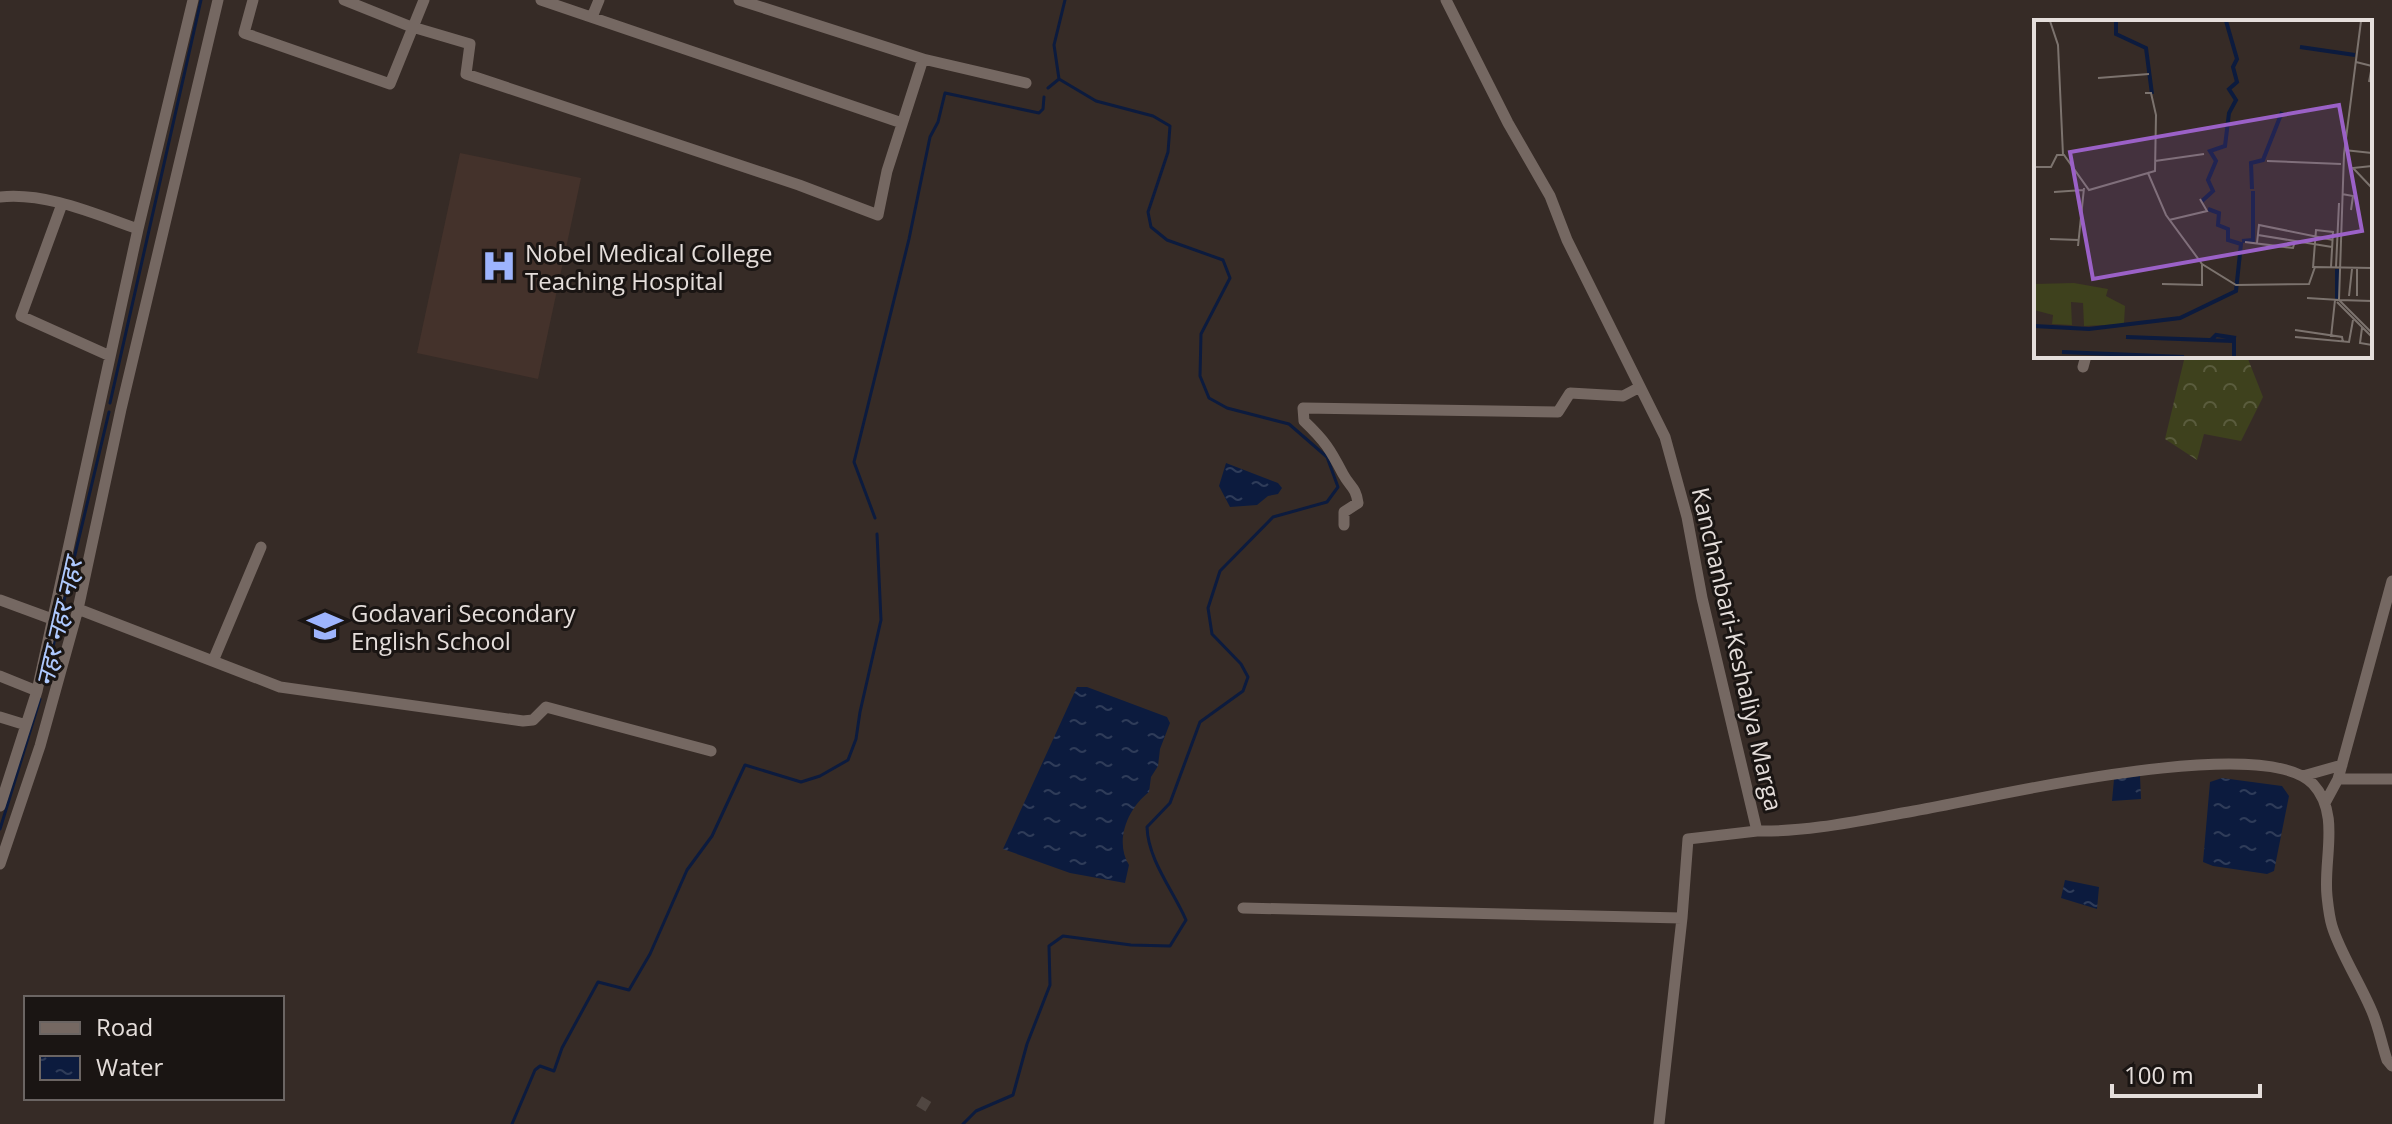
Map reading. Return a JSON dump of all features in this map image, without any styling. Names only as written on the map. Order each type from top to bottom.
[{"type":"street","points":[[0,806],[37,691],[138,229],[193,0]]},
{"type":"street","points":[[0,864],[40,746],[78,609],[121,409],[218,0]]},
{"type":"street","points":[[253,0],[244,33],[390,84],[424,0]]},
{"type":"street","points":[[344,0],[413,27],[470,44],[466,74],[799,185],[878,215],[887,171],[923,59]]},
{"type":"street","points":[[541,0],[902,123]]},
{"type":"street","points":[[592,17],[599,0]]},
{"type":"street","points":[[739,0],[923,59],[1026,83]]},
{"type":"street","name":"Kanchanbari-Keshaliya Marga","points":[[1446,0],[1508,123],[1550,196],[1567,240],[1665,437],[1687,517],[1705,611],[1757,831],[1784,832],[1915,811],[2110,774],[2227,763],[2289,770],[2303,776]]},
{"type":"street","points":[[0,197],[17,195],[62,204],[138,229]]},
{"type":"street","points":[[62,204],[21,316],[110,356]]},
{"type":"street","points":[[1344,525],[1344,512],[1358,503],[1357,491],[1344,477],[1327,442],[1304,421],[1303,408],[1558,412],[1570,393],[1623,396],[1640,387]]},
{"type":"street","points":[[99,405],[121,409]]},
{"type":"street","points":[[213,661],[261,547]]},
{"type":"street","points":[[2325,803],[2338,779],[2392,581]]},
{"type":"street","points":[[0,600],[52,619]]},
{"type":"street","points":[[78,609],[280,687],[523,721],[533,720],[546,707],[711,751]]},
{"type":"street","points":[[0,676],[37,691]]},
{"type":"street","points":[[0,717],[26,725]]},
{"type":"street","points":[[2303,776],[2342,765]]},
{"type":"street","points":[[2303,776],[2314,785],[2325,803],[2330,834],[2326,891],[2332,926],[2374,1015],[2387,1060],[2392,1066]]},
{"type":"street","points":[[2338,779],[2392,779]]},
{"type":"street","points":[[1659,1124],[1688,839],[1757,831]]},
{"type":"street","points":[[1243,908],[1682,918]]},
{"type":"shaded area","name":"Nobel Medical College Teaching Hospital","points":[[460,153],[581,178],[538,379],[417,353]]},
{"type":"green space","points":[[2185,358],[2248,359],[2263,397],[2241,441],[2204,434],[2197,460],[2165,439]]},
{"type":"water","points":[[1226,463],[1278,483],[1282,488],[1278,494],[1268,496],[1257,505],[1230,507],[1219,486]]},
{"type":"water","points":[[1077,687],[1087,687],[1167,717],[1170,723],[1160,749],[1158,766],[1151,777],[1149,792],[1129,816],[1123,836],[1129,865],[1125,883],[1070,873],[1003,849]]},
{"type":"water","points":[[2140,776],[2141,799],[2112,801],[2114,779]]},
{"type":"water","points":[[2222,778],[2282,786],[2289,796],[2274,871],[2267,874],[2203,862],[2210,782]]},
{"type":"water","points":[[2065,880],[2099,887],[2097,909],[2061,898]]},
{"type":"waterway","name":"नहर नहर नहर","points":[[110,403],[201,0]]},
{"type":"waterway","points":[[963,1124],[976,1111],[1013,1095],[1027,1044],[1050,985],[1049,946],[1063,936],[1131,945],[1170,946],[1186,920],[1156,863],[1147,827],[1170,803],[1200,722],[1243,691],[1248,677],[1241,664],[1212,634],[1208,608],[1220,571],[1273,517],[1327,502],[1338,487],[1327,457],[1289,424],[1227,408],[1209,398],[1200,376],[1201,334],[1230,278],[1223,260],[1167,240],[1151,227],[1148,212],[1168,152],[1170,126],[1153,116],[1096,101],[1059,79],[1054,45],[1065,0]]},
{"type":"waterway","points":[[1048,88],[1059,79]]},
{"type":"waterway","points":[[875,518],[854,462],[909,239],[930,137],[938,122],[945,93],[1039,113],[1043,109],[1044,97]]},
{"type":"waterway","name":"नहर नहर नहर","points":[[47,672],[109,412]]},
{"type":"waterway","points":[[512,1124],[535,1070],[540,1066],[554,1071],[562,1048],[598,982],[629,990],[650,954],[687,870],[712,836],[745,765],[801,782],[820,776],[848,760],[856,739],[881,620],[877,534]]},
{"type":"waterway","name":"नहर नहर नहर","points":[[0,829],[40,699]]},
{"type":"tunnel","points":[[919,1101],[932,1109]]},
{"type":"place","name":"Nobel Medical College Teaching Hospital","points":[[499,266]]},
{"type":"place","name":"Godavari Secondary English School","points":[[325,626]]}]
